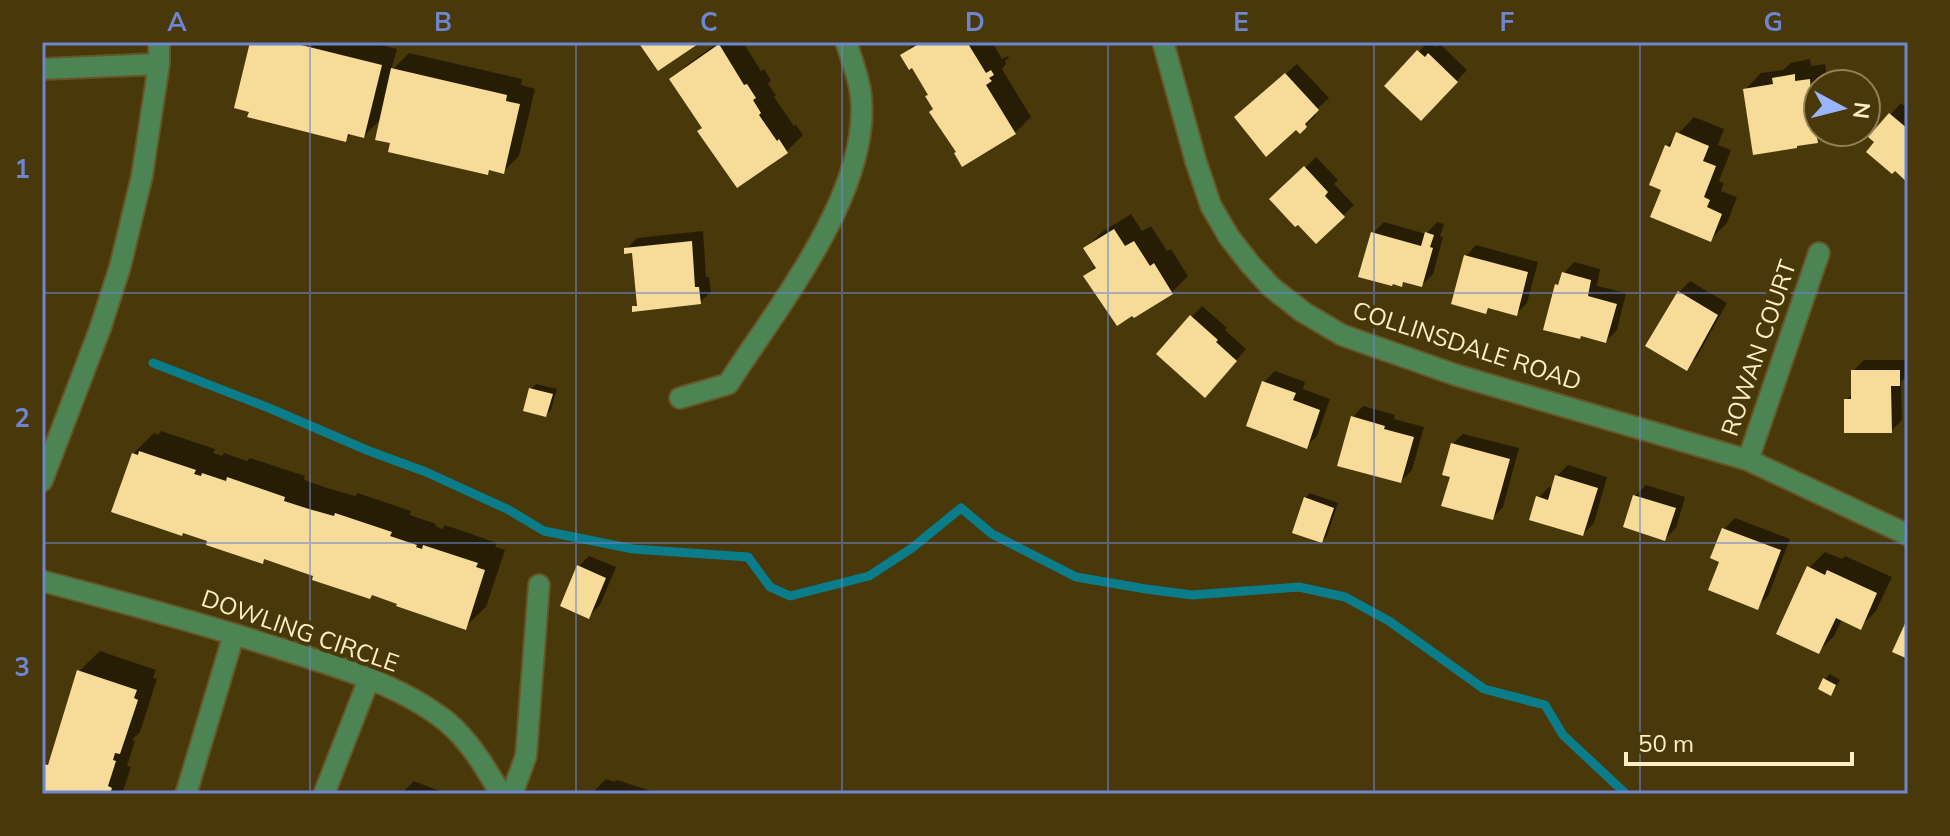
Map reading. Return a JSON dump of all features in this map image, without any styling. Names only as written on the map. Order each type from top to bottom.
[{"type":"street","points":[[42,481],[100,329],[120,267],[142,176],[159,64],[159,42]]},
{"type":"street","points":[[680,398],[728,384],[794,287],[833,216],[851,169],[861,130],[860,90],[846,42]]},
{"type":"street","name":"COLLINSDALE ROAD","points":[[1169,44],[1196,162],[1211,206],[1250,264],[1271,287],[1303,312],[1342,335],[1403,358],[1748,460],[1908,535]]},
{"type":"street","points":[[42,69],[159,64]]},
{"type":"street","name":"ROWAN COURT","points":[[1748,460],[1819,253]]},
{"type":"street","name":"DOWLING CIRCLE","points":[[42,581],[181,618],[326,663],[411,698],[468,742],[501,794]]},
{"type":"street","points":[[512,794],[526,756],[539,585]]},
{"type":"street","points":[[186,794],[234,634]]},
{"type":"street","points":[[324,794],[369,679]]},
{"type":"building","points":[[250,42],[289,42],[382,65],[364,138],[348,134],[346,142],[247,117],[249,112],[234,108]]},
{"type":"building","points":[[638,42],[701,42],[658,71]]},
{"type":"building","points":[[922,42],[967,42],[986,73],[991,70],[994,75],[986,85],[1016,134],[962,167],[956,152],[929,112],[933,109],[925,96],[928,95],[900,55]]},
{"type":"building","points":[[719,44],[744,85],[747,84],[756,98],[753,100],[761,113],[759,115],[788,153],[737,188],[697,131],[702,128],[669,79]]},
{"type":"building","points":[[1417,50],[1425,57],[1428,53],[1458,82],[1421,121],[1384,86]]},
{"type":"building","points":[[391,68],[507,95],[506,101],[520,104],[504,174],[489,170],[488,175],[388,152],[390,143],[375,140]]},
{"type":"building","points":[[1285,73],[1319,110],[1300,134],[1296,130],[1266,157],[1234,117]]},
{"type":"building","points":[[1795,74],[1795,81],[1802,80],[1802,145],[1753,155],[1743,89],[1773,84],[1772,78]]},
{"type":"building","points":[[1889,113],[1908,129],[1908,183],[1866,152],[1869,148],[1882,148],[1882,121]]},
{"type":"building","points":[[1676,132],[1709,146],[1703,161],[1716,166],[1704,197],[1710,200],[1707,207],[1722,214],[1711,242],[1650,217],[1661,190],[1649,185],[1665,145],[1670,147]]},
{"type":"building","points":[[1304,166],[1328,192],[1325,196],[1345,217],[1316,244],[1269,199]]},
{"type":"building","points":[[1114,229],[1125,246],[1134,241],[1150,266],[1154,263],[1173,294],[1117,326],[1083,276],[1096,268],[1083,248]]},
{"type":"building","points":[[1371,232],[1421,246],[1425,232],[1434,235],[1422,287],[1403,282],[1402,287],[1392,286],[1358,277]]},
{"type":"building","points":[[692,241],[695,287],[699,287],[701,304],[632,312],[632,306],[637,306],[632,253],[624,254],[624,248]]},
{"type":"building","points":[[1464,255],[1528,272],[1517,316],[1488,308],[1486,314],[1451,304]]},
{"type":"building","points":[[1562,272],[1591,280],[1588,296],[1617,304],[1606,343],[1543,330],[1555,284],[1558,285]]},
{"type":"building","points":[[1678,291],[1718,315],[1687,371],[1645,346]]},
{"type":"building","points":[[1190,315],[1237,361],[1205,398],[1156,354]]},
{"type":"building","points":[[1851,370],[1900,370],[1900,386],[1891,386],[1892,433],[1844,433],[1844,399],[1851,399]]},
{"type":"building","points":[[1262,381],[1296,393],[1293,400],[1320,410],[1307,449],[1246,426]]},
{"type":"building","points":[[529,388],[553,394],[546,417],[523,411]]},
{"type":"building","points":[[1351,416],[1414,437],[1401,483],[1337,466]]},
{"type":"building","points":[[1451,443],[1510,459],[1493,520],[1441,506],[1450,477],[1442,475]]},
{"type":"building","points":[[139,451],[196,470],[194,474],[201,476],[202,473],[226,481],[227,477],[285,497],[284,501],[334,516],[335,513],[392,532],[390,536],[416,547],[422,549],[423,545],[478,563],[476,567],[485,570],[466,630],[372,595],[370,599],[312,580],[313,576],[264,559],[263,564],[206,545],[207,541],[183,533],[182,536],[111,512],[132,453],[138,455]]},
{"type":"building","points":[[1555,475],[1598,488],[1583,536],[1529,520],[1536,496],[1548,500]]},
{"type":"building","points":[[1633,495],[1676,508],[1665,541],[1623,527]]},
{"type":"building","points":[[1304,497],[1334,508],[1322,543],[1292,533]]},
{"type":"building","points":[[1722,528],[1781,550],[1758,610],[1708,590],[1719,562],[1710,558]]},
{"type":"building","points":[[577,565],[606,578],[589,619],[560,606]]},
{"type":"building","points":[[1807,566],[1825,575],[1827,570],[1877,593],[1861,630],[1836,618],[1819,654],[1776,634]]},
{"type":"building","points":[[1908,617],[1908,659],[1892,652]]},
{"type":"building","points":[[77,670],[137,690],[134,698],[138,700],[120,754],[115,753],[113,760],[116,761],[108,786],[112,788],[110,794],[42,794],[42,771],[44,764],[48,765]]},
{"type":"building","points":[[1823,678],[1836,685],[1831,696],[1818,689]]},
{"type":"waterway","points":[[153,363],[426,472],[509,510],[544,531],[633,549],[748,557],[770,587],[790,596],[869,576],[912,548],[961,508],[992,534],[1076,577],[1192,595],[1299,587],[1345,597],[1389,621],[1484,689],[1545,705],[1563,735],[1626,794]]}]
